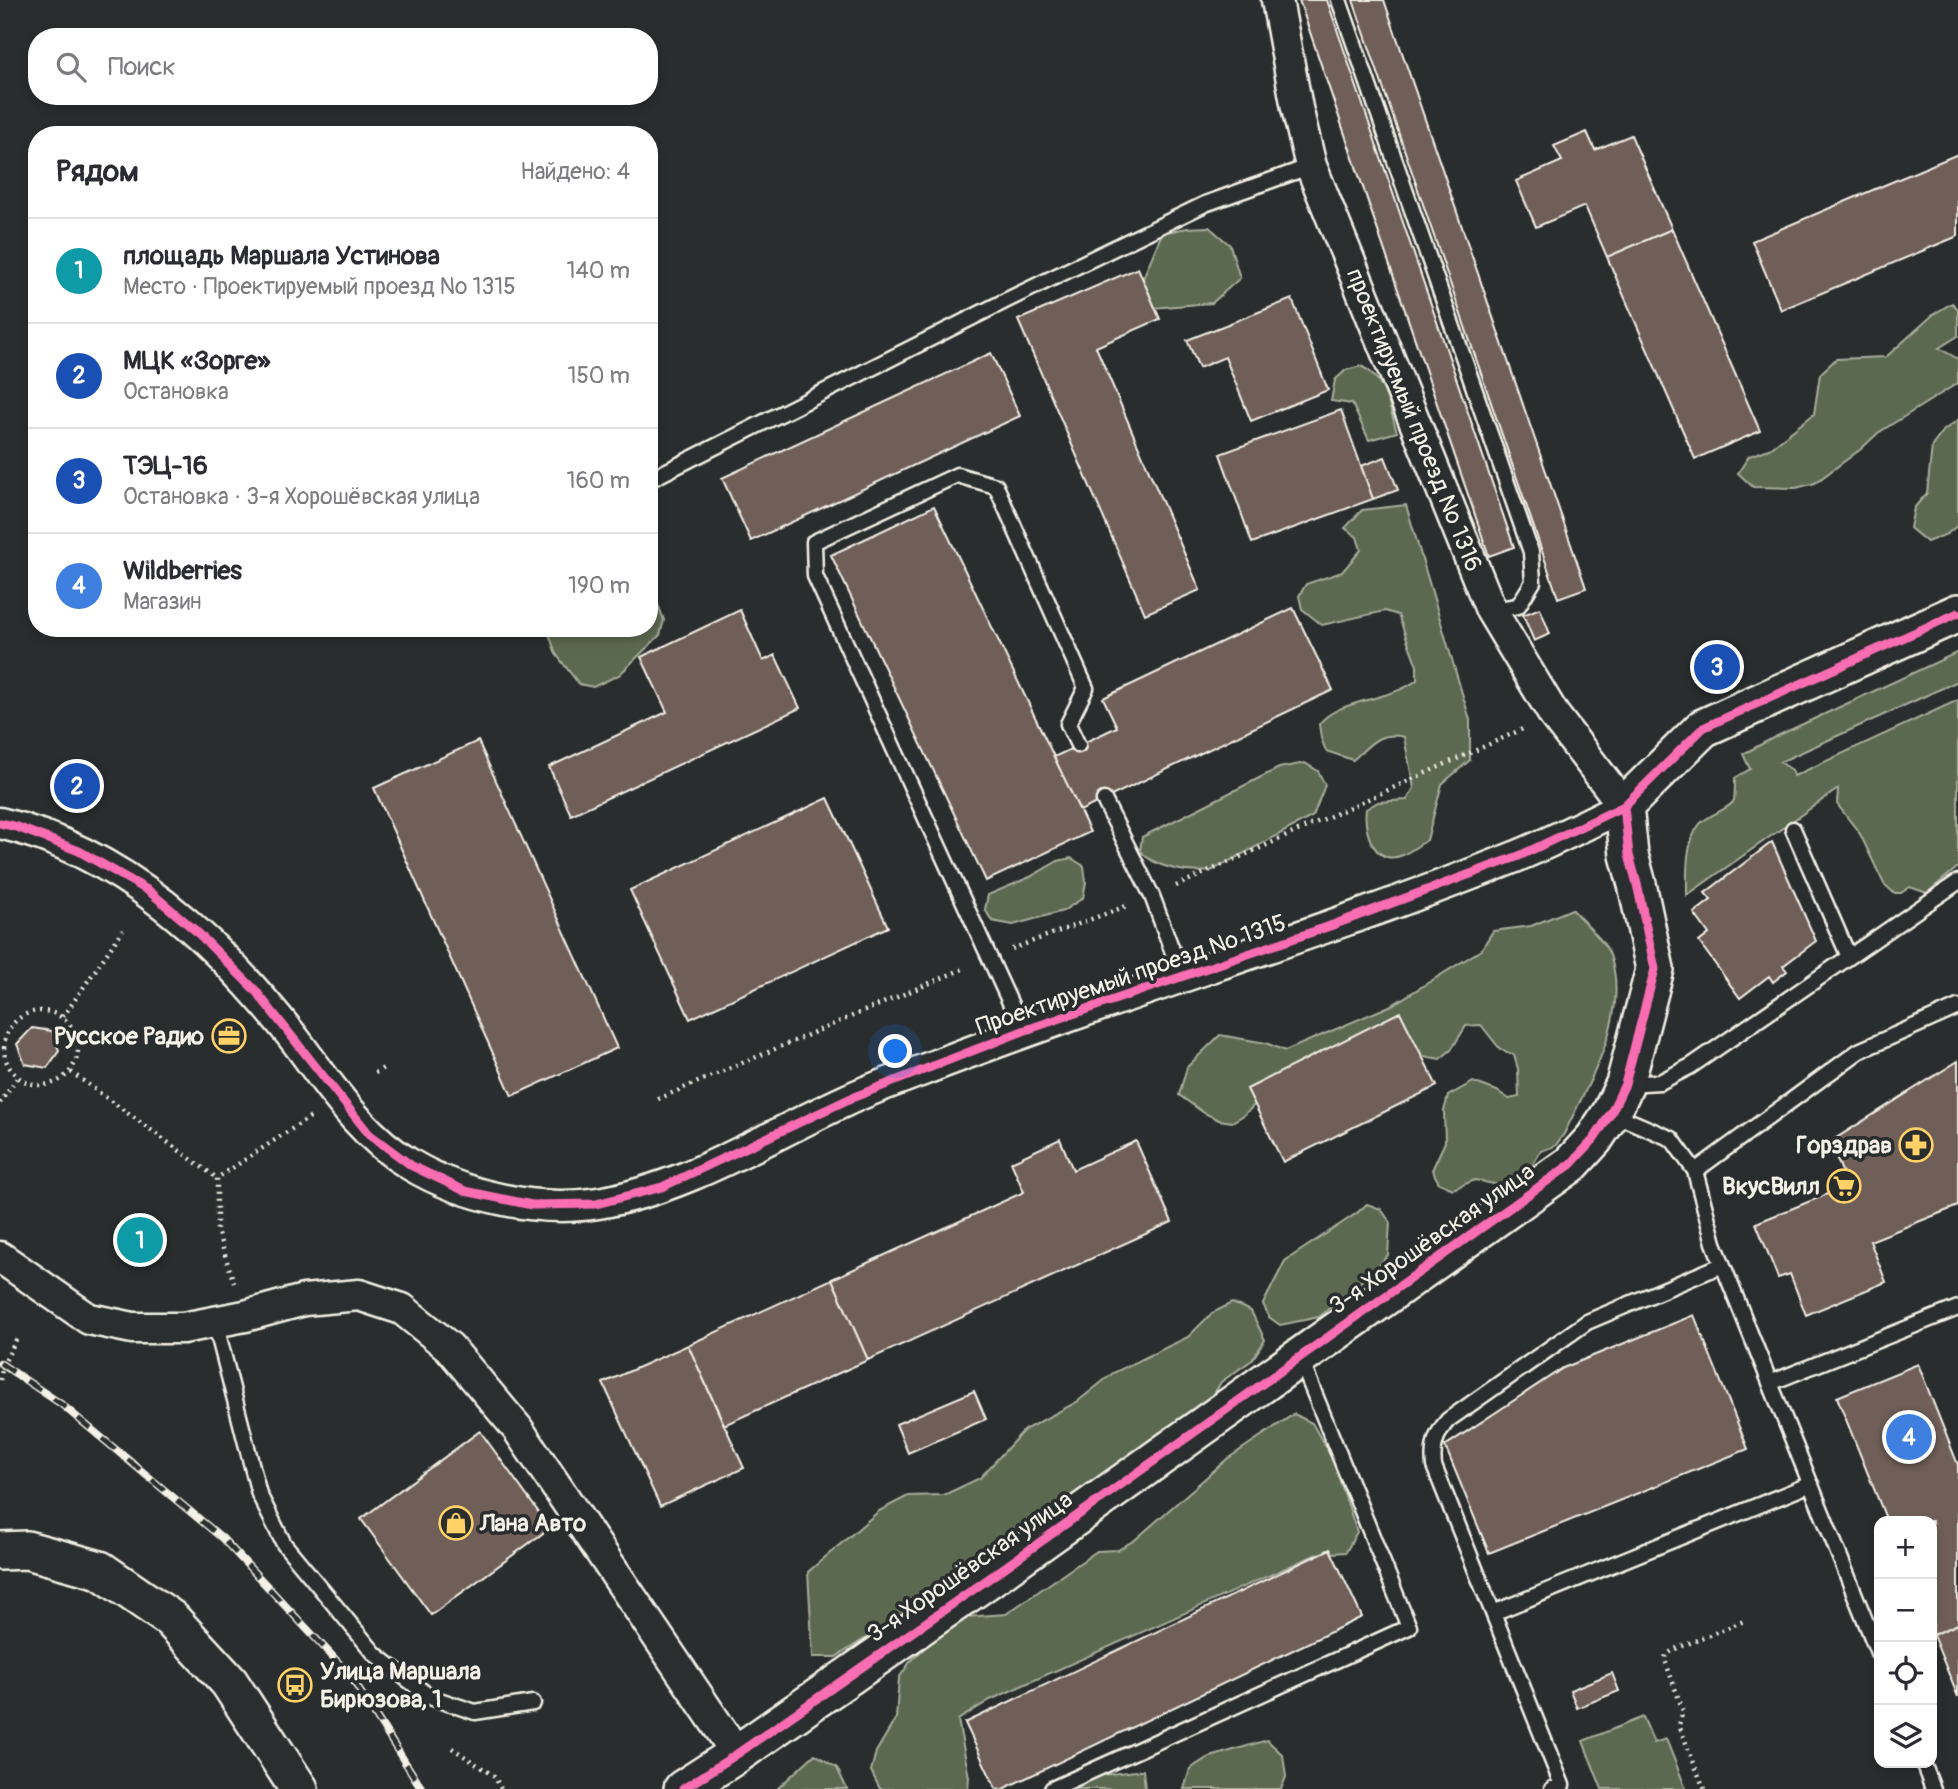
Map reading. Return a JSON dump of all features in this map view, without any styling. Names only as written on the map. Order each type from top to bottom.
[{"type":"street","name":"проектируемый проезд № 1316","points":[[1277,0],[1311,166],[1491,610],[1554,715],[1624,806]]},
{"type":"street","points":[[1624,806],[1703,729],[1958,613]]},
{"type":"street","name":"Проектируемый проезд № 1315","points":[[0,823],[79,851],[149,891],[196,931],[256,990],[369,1134],[412,1166],[465,1191],[532,1205],[596,1204],[662,1187],[849,1099],[1023,1031],[1331,926],[1519,856],[1624,806]]},
{"type":"street","name":"3-я Хорошёвская улица","points":[[712,1774],[1571,1164],[1594,1139],[1618,1099],[1655,969],[1629,855],[1624,806]]},
{"type":"street","points":[[0,1256],[89,1319],[133,1328],[183,1328],[304,1300],[359,1295],[402,1309],[449,1347],[517,1428],[712,1774]]},
{"type":"street","points":[[0,1551],[27,1550],[100,1570],[171,1619],[229,1682],[299,1789]]},
{"type":"lane","points":[[1339,0],[1531,552],[1533,582],[1518,606],[1491,610]]},
{"type":"lane","points":[[658,476],[1007,300],[1205,204],[1311,166]]},
{"type":"lane","points":[[1023,1031],[815,576],[814,542],[957,475],[996,486],[1086,688],[1068,724],[1078,745]]},
{"type":"lane","points":[[1104,800],[1152,896],[1182,977]]},
{"type":"lane","points":[[1793,829],[1849,957]]},
{"type":"lane","points":[[1618,1099],[1674,1076],[1958,882]]},
{"type":"lane","points":[[1695,1171],[1858,1051],[1958,1007]]},
{"type":"lane","points":[[1618,1099],[1672,1139],[1695,1171],[1707,1221],[1722,1265],[1874,1642]]},
{"type":"lane","points":[[1559,1788],[1434,1466],[1434,1443],[1448,1420],[1587,1322],[1722,1265]]},
{"type":"lane","points":[[1770,1383],[1958,1308]]},
{"type":"lane","points":[[215,1322],[260,1494],[284,1544],[375,1654],[430,1697],[475,1712],[533,1703]]},
{"type":"lane","points":[[1052,1789],[1409,1627],[1300,1357]]},
{"type":"lane","points":[[1493,1613],[1811,1484]]},
{"type":"lane","points":[[1925,1768],[1933,1789]]},
{"type":"path","points":[[658,1099],[989,958],[1152,896],[1554,715]]},
{"type":"path","points":[[63,1017],[122,930]]},
{"type":"path","points":[[45,1010],[63,1017],[76,1033],[79,1053],[71,1072],[55,1084],[35,1086],[17,1078],[6,1062],[3,1043],[11,1025],[26,1013],[45,1010]]},
{"type":"path","points":[[375,1073],[385,1067]]},
{"type":"path","points":[[71,1072],[217,1178]]},
{"type":"path","points":[[0,1103],[17,1078]]},
{"type":"path","points":[[217,1178],[319,1111]]},
{"type":"path","points":[[217,1178],[217,1230],[237,1293]]},
{"type":"path","points":[[0,1380],[3,1365],[18,1336]]},
{"type":"path","points":[[1704,1789],[1679,1725],[1683,1711],[1665,1660],[1666,1655],[1744,1621]]},
{"type":"path","points":[[452,1748],[494,1776],[501,1789]]},
{"type":"green space","points":[[1209,227],[1230,245],[1240,278],[1212,303],[1152,308],[1138,290],[1162,233]]},
{"type":"green space","points":[[1952,303],[1958,309],[1958,336],[1939,348],[1958,359],[1958,383],[1878,433],[1815,483],[1796,488],[1753,487],[1738,473],[1749,456],[1769,449],[1814,414],[1820,374],[1836,359],[1886,357],[1934,314]]},
{"type":"green space","points":[[1361,366],[1376,378],[1381,386],[1397,432],[1369,440],[1352,404],[1331,401],[1335,380],[1346,370]]},
{"type":"green space","points":[[1958,420],[1958,525],[1947,534],[1927,542],[1910,528],[1914,508],[1927,493],[1932,446],[1944,430]]},
{"type":"green space","points":[[1406,505],[1470,720],[1470,760],[1442,784],[1427,840],[1403,855],[1393,857],[1385,856],[1372,844],[1366,827],[1366,809],[1378,802],[1407,800],[1414,788],[1404,737],[1381,737],[1353,760],[1326,751],[1319,724],[1339,709],[1406,687],[1417,680],[1417,666],[1398,615],[1385,611],[1322,625],[1302,609],[1299,596],[1306,584],[1342,572],[1361,550],[1357,537],[1345,528],[1362,510]]},
{"type":"green space","points":[[658,604],[664,620],[658,637]]},
{"type":"green space","points":[[550,637],[658,637],[619,675],[593,687],[579,684],[556,654]]},
{"type":"green space","points":[[1958,652],[1958,681],[1780,762],[1792,770],[1794,776],[1958,700],[1958,867],[1927,893],[1910,887],[1901,893],[1894,893],[1884,884],[1860,834],[1837,804],[1838,789],[1687,895],[1688,859],[1694,833],[1702,821],[1734,800],[1735,778],[1750,769],[1743,754]]},
{"type":"green space","points":[[1305,763],[1318,771],[1325,785],[1313,816],[1211,871],[1192,872],[1163,866],[1140,851],[1142,837],[1279,768]]},
{"type":"green space","points":[[1071,858],[1084,866],[1086,882],[1083,898],[1063,911],[1013,925],[992,921],[985,909],[988,895],[1030,877],[1058,861]]},
{"type":"green space","points":[[1572,909],[1599,938],[1610,955],[1615,978],[1611,1024],[1595,1070],[1564,1134],[1555,1146],[1541,1151],[1527,1174],[1503,1186],[1475,1180],[1453,1189],[1439,1183],[1432,1170],[1445,1142],[1444,1111],[1448,1096],[1473,1082],[1497,1091],[1509,1099],[1519,1097],[1518,1069],[1514,1055],[1500,1049],[1481,1025],[1466,1026],[1451,1050],[1440,1059],[1412,1054],[1265,1095],[1244,1115],[1232,1122],[1204,1113],[1179,1095],[1187,1067],[1220,1035],[1266,1043],[1285,1051],[1392,1005],[1481,950],[1493,931],[1531,926]]},
{"type":"green space","points":[[1367,1204],[1381,1209],[1390,1222],[1388,1255],[1378,1267],[1319,1317],[1280,1325],[1269,1317],[1263,1304],[1285,1261]]},
{"type":"green space","points":[[1232,1303],[1251,1311],[1265,1340],[1252,1360],[1221,1382],[1199,1419],[1060,1526],[1000,1541],[934,1608],[874,1633],[836,1657],[813,1657],[808,1572],[879,1511],[908,1496],[944,1495],[980,1478],[1024,1430],[1077,1402],[1113,1373],[1188,1337],[1212,1313]]},
{"type":"green space","points":[[1294,1414],[1312,1423],[1333,1460],[1357,1532],[1346,1552],[1317,1554],[990,1700],[958,1720],[969,1777],[968,1789],[880,1789],[871,1771],[876,1752],[896,1718],[899,1678],[910,1662],[948,1625],[966,1617],[1006,1614],[1097,1551],[1118,1550],[1136,1539],[1227,1459]]},
{"type":"green space","points":[[1643,1717],[1654,1743],[1666,1739],[1686,1789],[1602,1789],[1583,1741]]},
{"type":"green space","points":[[1267,1740],[1283,1755],[1286,1777],[1281,1789],[1184,1789],[1190,1769],[1207,1758]]},
{"type":"green space","points":[[815,1754],[837,1768],[847,1789],[777,1789]]},
{"type":"green space","points":[[1143,1770],[1145,1789],[1076,1789],[1095,1776]]},
{"type":"building","points":[[1299,0],[1327,0],[1514,547],[1489,556]]},
{"type":"building","points":[[1353,0],[1384,0],[1586,588],[1558,598]]},
{"type":"building","points":[[1587,132],[1595,150],[1631,135],[1672,229],[1607,257],[1585,206],[1536,227],[1516,181],[1562,161],[1554,146]]},
{"type":"building","points":[[1958,154],[1958,236],[1781,310],[1752,241]]},
{"type":"building","points":[[1672,229],[1760,431],[1695,459],[1607,257]]},
{"type":"building","points":[[1138,268],[1160,319],[1096,347],[1200,590],[1145,614],[1018,320]]},
{"type":"building","points":[[1292,299],[1328,390],[1251,421],[1225,357],[1199,368],[1187,340]]},
{"type":"building","points":[[991,353],[1020,416],[751,541],[722,478]]},
{"type":"building","points":[[1341,410],[1373,499],[1252,543],[1220,454]]},
{"type":"building","points":[[1385,457],[1398,490],[1373,499],[1361,466]]},
{"type":"building","points":[[934,506],[1090,832],[986,881],[831,555]]},
{"type":"building","points":[[1293,608],[1333,690],[1080,811],[1054,757],[1117,727],[1103,698]]},
{"type":"building","points":[[1540,608],[1550,634],[1534,641],[1523,615]]},
{"type":"building","points":[[740,610],[763,661],[775,655],[800,708],[571,815],[549,767],[667,712],[641,657]]},
{"type":"building","points":[[478,741],[617,1048],[512,1096],[374,788]]},
{"type":"building","points":[[828,798],[888,927],[690,1019],[630,890]]},
{"type":"building","points":[[1772,842],[1816,941],[1783,966],[1787,971],[1773,982],[1769,976],[1740,998],[1699,942],[1709,934],[1694,913],[1711,900],[1705,893]]},
{"type":"building","points":[[1400,1012],[1437,1086],[1283,1162],[1247,1089]]},
{"type":"building","points":[[32,1028],[52,1031],[59,1051],[47,1068],[25,1064],[17,1044]]},
{"type":"building","points":[[1958,1061],[1958,1206],[1870,1241],[1886,1282],[1806,1315],[1790,1274],[1778,1278],[1756,1223],[1848,1186],[1830,1142]]},
{"type":"building","points":[[1060,1139],[1073,1170],[1136,1141],[1172,1222],[868,1360],[832,1279],[1024,1192],[1011,1162]]},
{"type":"building","points":[[832,1279],[868,1360],[724,1425],[688,1345]]},
{"type":"building","points":[[1694,1315],[1748,1449],[1489,1553],[1445,1446],[1563,1368]]},
{"type":"building","points":[[688,1345],[744,1468],[660,1506],[603,1383]]},
{"type":"building","points":[[1918,1364],[1958,1465],[1958,1624],[1937,1633],[1937,1516],[1885,1516],[1837,1397]]},
{"type":"building","points":[[974,1391],[986,1419],[908,1453],[896,1424]]},
{"type":"building","name":"Лана Авто","points":[[480,1431],[550,1528],[431,1615],[361,1519]]},
{"type":"building","points":[[1330,1549],[1362,1617],[1003,1789],[996,1789],[965,1723]]},
{"type":"building","points":[[1958,1624],[1958,1697],[1937,1645],[1937,1633]]},
{"type":"building","points":[[1612,1673],[1619,1691],[1577,1708],[1570,1690]]},
{"type":"railway","points":[[0,1363],[61,1404],[222,1538],[349,1674],[422,1789]]},
{"type":"cycle path","points":[[0,823],[79,851],[149,891],[196,931],[255,990],[369,1134],[412,1166],[465,1191],[532,1205],[596,1204],[662,1187],[849,1099],[1023,1031],[1330,926],[1519,856],[1624,806],[1703,728],[1958,613]]},
{"type":"cycle path","points":[[683,1789],[994,1575],[1571,1164],[1594,1139],[1625,1084],[1655,969],[1629,855],[1624,806]]},
{"type":"place","name":"ТЭЦ-16","points":[[1717,667]]},
{"type":"place","name":"МЦК «Зорге»","points":[[77,786]]},
{"type":"place","name":"Русское Радио","points":[[229,1036]]},
{"type":"place","name":"Горздрав","points":[[1916,1145]]},
{"type":"place","name":"ВкусВилл","points":[[1844,1186]]},
{"type":"place","name":"площадь Маршала Устинова","points":[[140,1240]]},
{"type":"place","name":"Wildberries","points":[[1909,1437]]},
{"type":"place","name":"Лана Авто","points":[[456,1523]]},
{"type":"place","name":"Улица Маршала Бирюзова, 1","points":[[295,1685]]}]
